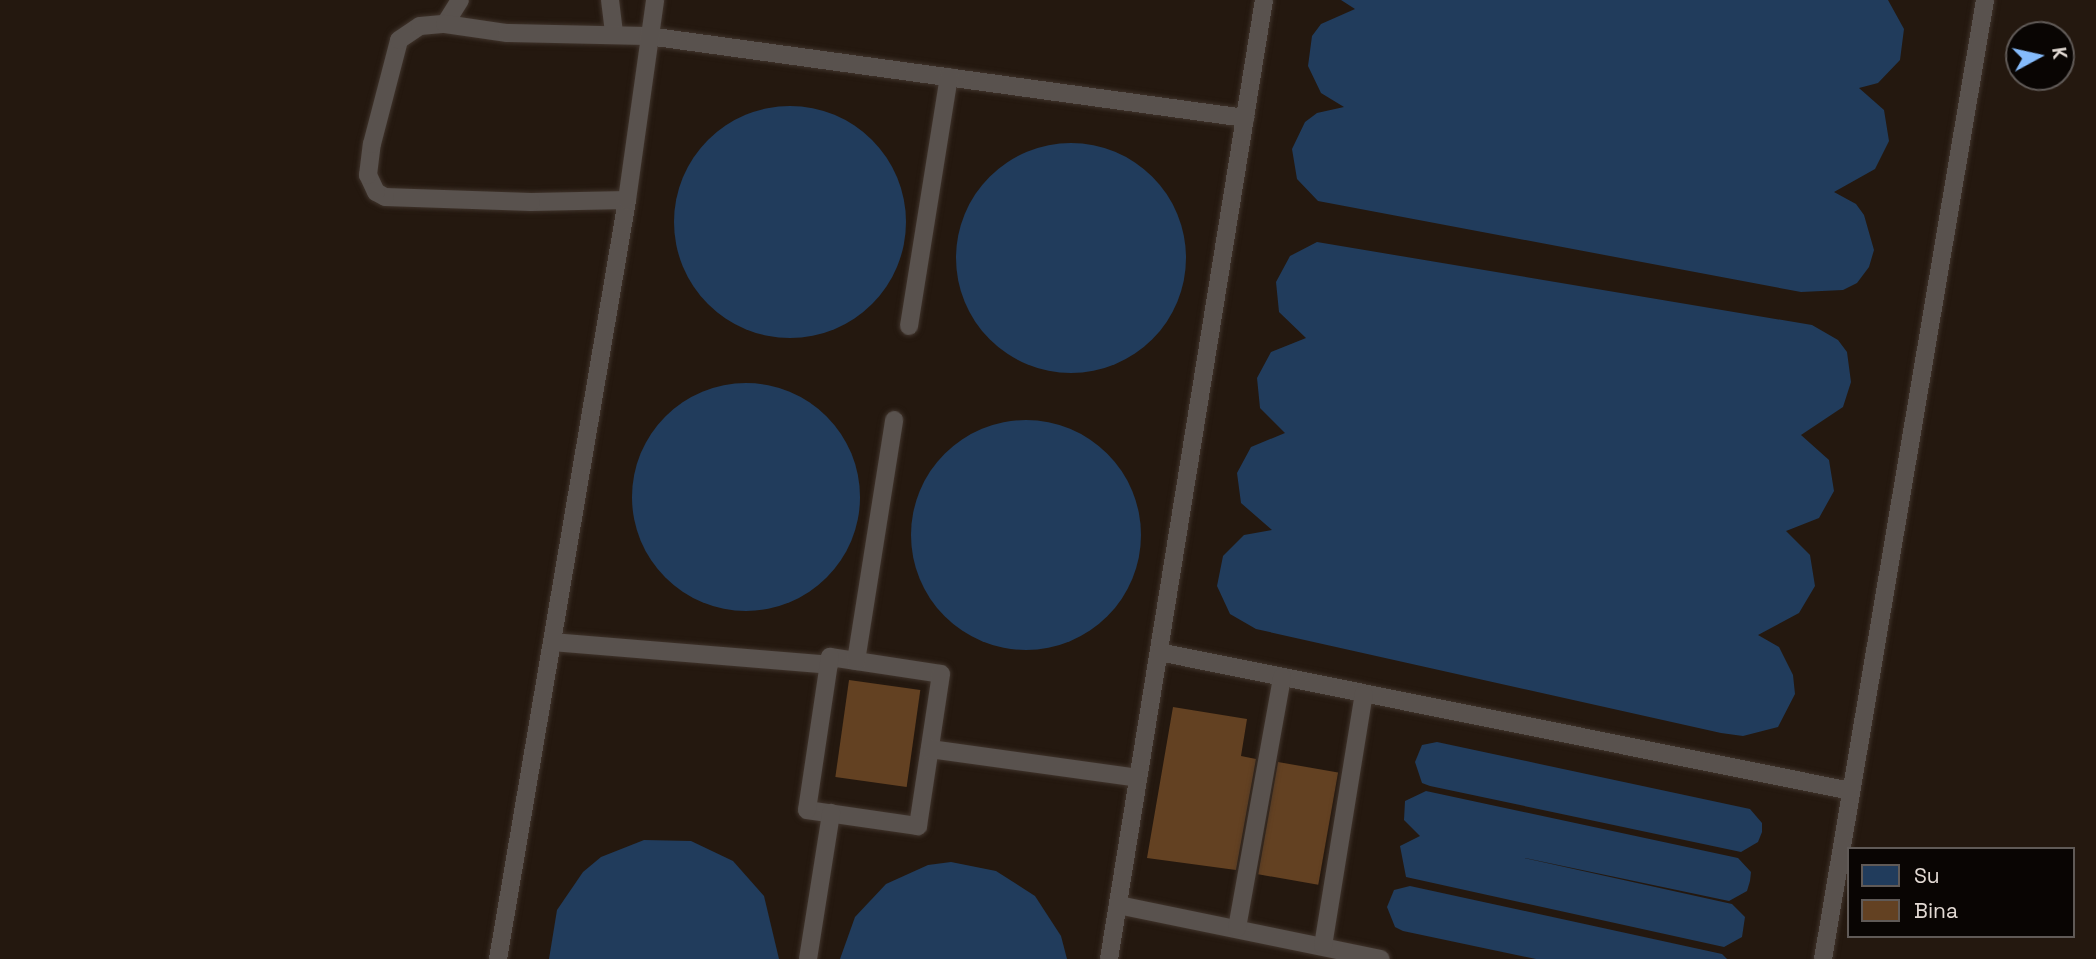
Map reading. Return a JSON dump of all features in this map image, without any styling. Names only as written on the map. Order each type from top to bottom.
[{"type":"lane","points":[[445,24],[460,0]]},
{"type":"lane","points":[[610,0],[614,34]]},
{"type":"lane","points":[[498,959],[627,200],[655,0]]},
{"type":"lane","points":[[1109,959],[1264,0]]},
{"type":"lane","points":[[1823,959],[1985,0]]},
{"type":"lane","points":[[627,200],[531,202],[386,197],[376,192],[368,175],[372,144],[399,40],[420,26],[445,24],[507,33],[648,36],[1245,118]]},
{"type":"lane","points":[[909,326],[949,77]]},
{"type":"lane","points":[[856,661],[894,420]]},
{"type":"lane","points":[[552,642],[829,666]]},
{"type":"lane","points":[[1159,652],[1851,792]]},
{"type":"lane","points":[[830,657],[941,674],[918,826],[807,810],[829,666],[830,657]]},
{"type":"lane","points":[[1237,928],[1282,677]]},
{"type":"lane","points":[[1323,946],[1364,694]]},
{"type":"lane","points":[[930,749],[1138,778]]},
{"type":"lane","points":[[808,959],[831,813]]},
{"type":"lane","points":[[1118,905],[1380,959]]},
{"type":"water","points":[[1341,0],[1888,0],[1904,29],[1900,60],[1878,83],[1859,88],[1884,110],[1889,141],[1875,169],[1834,192],[1856,204],[1864,215],[1874,250],[1869,267],[1857,283],[1843,290],[1801,292],[1318,201],[1297,179],[1292,149],[1305,122],[1317,113],[1344,107],[1321,93],[1308,66],[1312,36],[1321,24],[1355,9]]},
{"type":"water","points":[[790,106],[813,108],[834,115],[872,140],[897,178],[904,199],[904,245],[897,266],[872,304],[834,329],[813,336],[790,338],[767,336],[746,329],[708,304],[683,266],[676,245],[674,222],[676,199],[683,178],[708,140],[746,115],[767,108]]},
{"type":"water","points":[[1060,143],[1082,143],[1125,156],[1153,176],[1173,204],[1184,236],[1184,280],[1173,312],[1153,340],[1125,360],[1104,368],[1082,373],[1060,373],[1017,360],[989,340],[969,312],[961,291],[956,269],[956,247],[969,204],[989,176],[1017,156],[1038,148]]},
{"type":"water","points":[[1317,242],[1812,325],[1838,340],[1847,352],[1851,382],[1843,407],[1801,435],[1829,460],[1834,491],[1819,518],[1786,531],[1810,555],[1815,586],[1799,613],[1758,635],[1779,647],[1793,675],[1795,694],[1778,727],[1743,736],[1721,733],[1256,629],[1230,614],[1217,586],[1223,556],[1244,535],[1272,530],[1241,503],[1237,473],[1251,447],[1285,433],[1260,408],[1257,378],[1271,352],[1306,338],[1279,312],[1276,282],[1290,256]]},
{"type":"water","points":[[746,383],[768,385],[800,396],[827,416],[847,443],[858,475],[858,519],[847,551],[827,578],[800,598],[768,609],[746,611],[724,609],[692,598],[665,578],[645,551],[634,519],[632,497],[634,475],[645,443],[665,416],[692,396],[724,385]]},
{"type":"water","points":[[1026,420],[1048,422],[1070,429],[1090,439],[1115,462],[1136,502],[1141,535],[1139,557],[1132,579],[1122,599],[1099,624],[1059,645],[1026,650],[1004,648],[982,641],[962,631],[937,608],[916,568],[911,535],[913,513],[920,491],[930,471],[953,446],[993,425]]},
{"type":"water","points":[[1437,742],[1750,809],[1762,823],[1762,832],[1758,842],[1741,852],[1430,786],[1422,783],[1415,762],[1422,745]]},
{"type":"water","points":[[1426,791],[1738,858],[1751,872],[1750,881],[1747,891],[1729,901],[1511,855],[1732,904],[1745,917],[1742,937],[1724,947],[1406,877],[1400,846],[1420,836],[1404,820],[1405,801]]},
{"type":"water","points":[[644,840],[691,841],[733,861],[764,896],[779,959],[549,959],[557,910],[583,872],[601,857]]},
{"type":"water","points":[[951,862],[996,871],[1035,896],[1061,936],[1067,959],[840,959],[855,917],[886,884],[928,865]]},
{"type":"water","points":[[1410,886],[1722,954],[1727,959],[1536,959],[1403,931],[1395,927],[1387,907],[1394,890]]},
{"type":"building","points":[[849,680],[920,690],[907,787],[835,777]]},
{"type":"building","points":[[1173,707],[1247,719],[1241,756],[1256,759],[1236,870],[1147,858]]},
{"type":"building","points":[[1278,762],[1338,773],[1318,885],[1258,874]]}]
